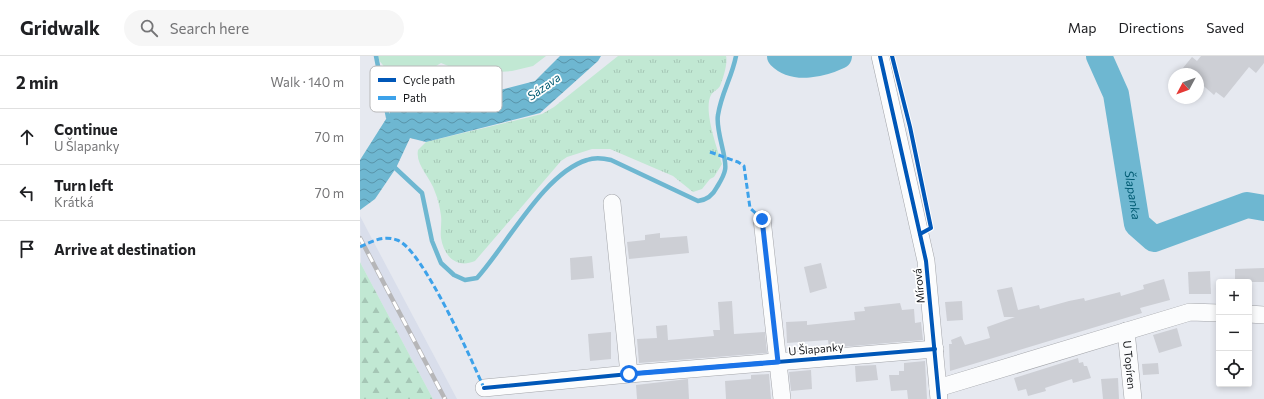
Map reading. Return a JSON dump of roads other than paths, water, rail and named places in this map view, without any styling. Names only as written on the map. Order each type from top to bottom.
[{"type":"street","name":"Mírová","points":[[880,56],[926,262],[939,393],[1126,331],[1190,312],[1216,313]]},
{"type":"street","points":[[612,204],[629,374]]},
{"type":"street","points":[[762,219],[782,399]]},
{"type":"street","points":[[1252,314],[1264,315]]},
{"type":"street","name":"U Topíren","points":[[1126,331],[1133,399]]},
{"type":"street","name":"U Šlapanky","points":[[484,388],[629,374],[935,349]]},
{"type":"water","name":"Sázava","points":[[560,56],[601,56],[598,61],[540,113],[426,142],[410,138],[396,168],[375,199],[360,210],[360,160],[390,112],[502,112],[502,89],[535,81]]},
{"type":"waterway","points":[[376,56],[378,66]]},
{"type":"waterway","points":[[392,165],[422,193],[432,241],[441,263],[454,275],[465,280],[477,278],[541,194],[571,167],[587,160],[593,158],[611,160],[698,201],[704,200],[712,195],[723,177],[725,170],[725,159],[718,128],[718,115],[719,107],[736,56]]},
{"type":"waterway","name":"Šlapanka","points":[[780,56],[786,61],[801,65],[809,65],[839,56]]},
{"type":"waterway","name":"Šlapanka","points":[[1099,56],[1116,94],[1137,224],[1154,239],[1247,205],[1264,208]]},
{"type":"waterway","points":[[387,112],[388,117],[392,121]]},
{"type":"railway","points":[[360,238],[445,399]]}]
